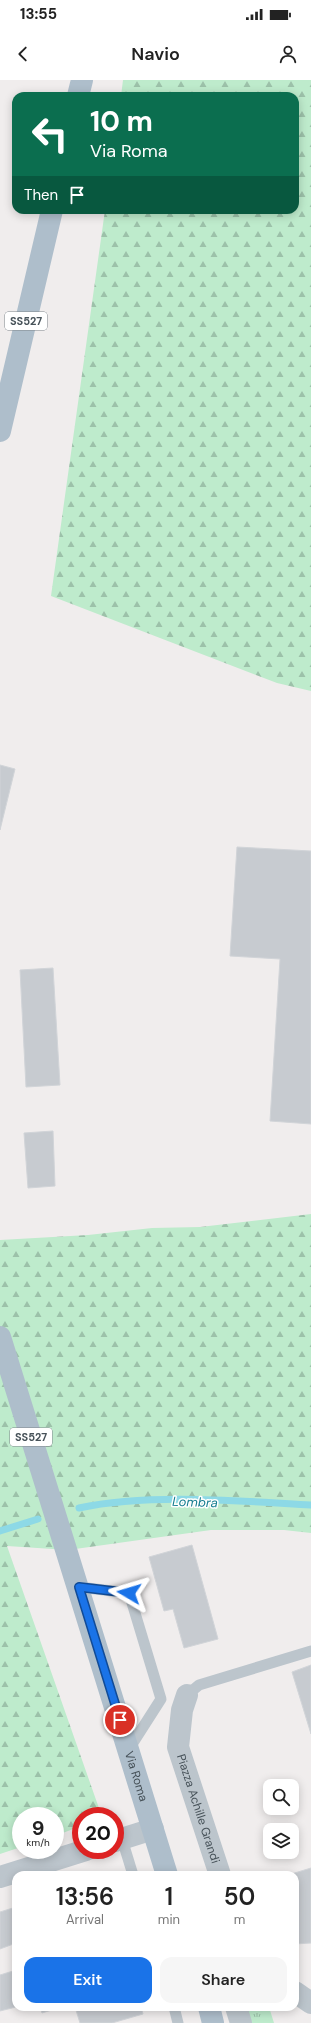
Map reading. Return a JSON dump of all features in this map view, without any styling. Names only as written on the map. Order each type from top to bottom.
[{"type":"main road","points":[[79,92],[82,80]]},
{"type":"main road","name":"SS527","points":[[0,431],[51,214]]},
{"type":"main road","name":"Via Roma","points":[[0,1337],[79,1587],[166,1871]]},
{"type":"main road","points":[[210,2011],[214,2023]]},
{"type":"street","name":"Piazza Achille Grandi","points":[[187,1694],[182,1710],[178,1747],[219,1871]]},
{"type":"street","points":[[124,1838],[153,1830]]},
{"type":"street","points":[[19,1871],[72,1854]]},
{"type":"street","points":[[0,1877],[12,1873]]},
{"type":"street","points":[[299,1995],[311,2003]]},
{"type":"street","points":[[237,2011],[241,2023]]},
{"type":"lane","points":[[79,1587],[129,1593],[161,1699],[129,1749]]},
{"type":"lane","points":[[187,1694],[199,1685],[311,1651]]},
{"type":"lane","points":[[124,1854],[131,1871]]},
{"type":"lane","points":[[175,2011],[178,2023]]},
{"type":"green space","points":[[123,80],[311,80],[311,691],[277,683],[51,596],[104,214],[299,214],[299,92],[122,92]]},
{"type":"green space","points":[[311,1214],[311,1533],[284,1530],[211,1530],[68,1550],[7,1546],[99,1807],[72,1807],[72,1829],[64,1833],[64,1807],[12,1807],[12,1850],[0,1854],[0,1240],[88,1235],[152,1228],[200,1227]]},
{"type":"green space","points":[[246,2011],[270,2011],[274,2023],[250,2023]]},
{"type":"building","points":[[0,765],[15,769],[0,830]]},
{"type":"building","points":[[237,847],[311,851],[311,1124],[270,1121],[280,959],[230,956]]},
{"type":"building","points":[[53,968],[60,1085],[26,1087],[20,970]]},
{"type":"building","points":[[53,1131],[55,1186],[28,1188],[24,1133]]},
{"type":"building","points":[[192,1545],[218,1639],[184,1648],[173,1609],[164,1611],[149,1557]]},
{"type":"building","points":[[311,1665],[311,1734],[292,1672]]},
{"type":"building","points":[[311,1868],[311,1943],[299,1944],[299,1872]]},
{"type":"building","points":[[12,1908],[12,1944],[0,1949],[0,1912]]},
{"type":"building","points":[[12,1971],[12,2008],[0,2011],[0,1975]]},
{"type":"building","points":[[76,2011],[142,2011],[143,2014],[112,2023],[80,2023]]},
{"type":"waterway","name":"Lombra","points":[[79,1508],[106,1503],[164,1499],[224,1500],[311,1505]]},
{"type":"waterway","name":"Lombra","points":[[0,1531],[38,1519]]},
{"type":"route","points":[[120,1720],[79,1587],[129,1593]]}]
